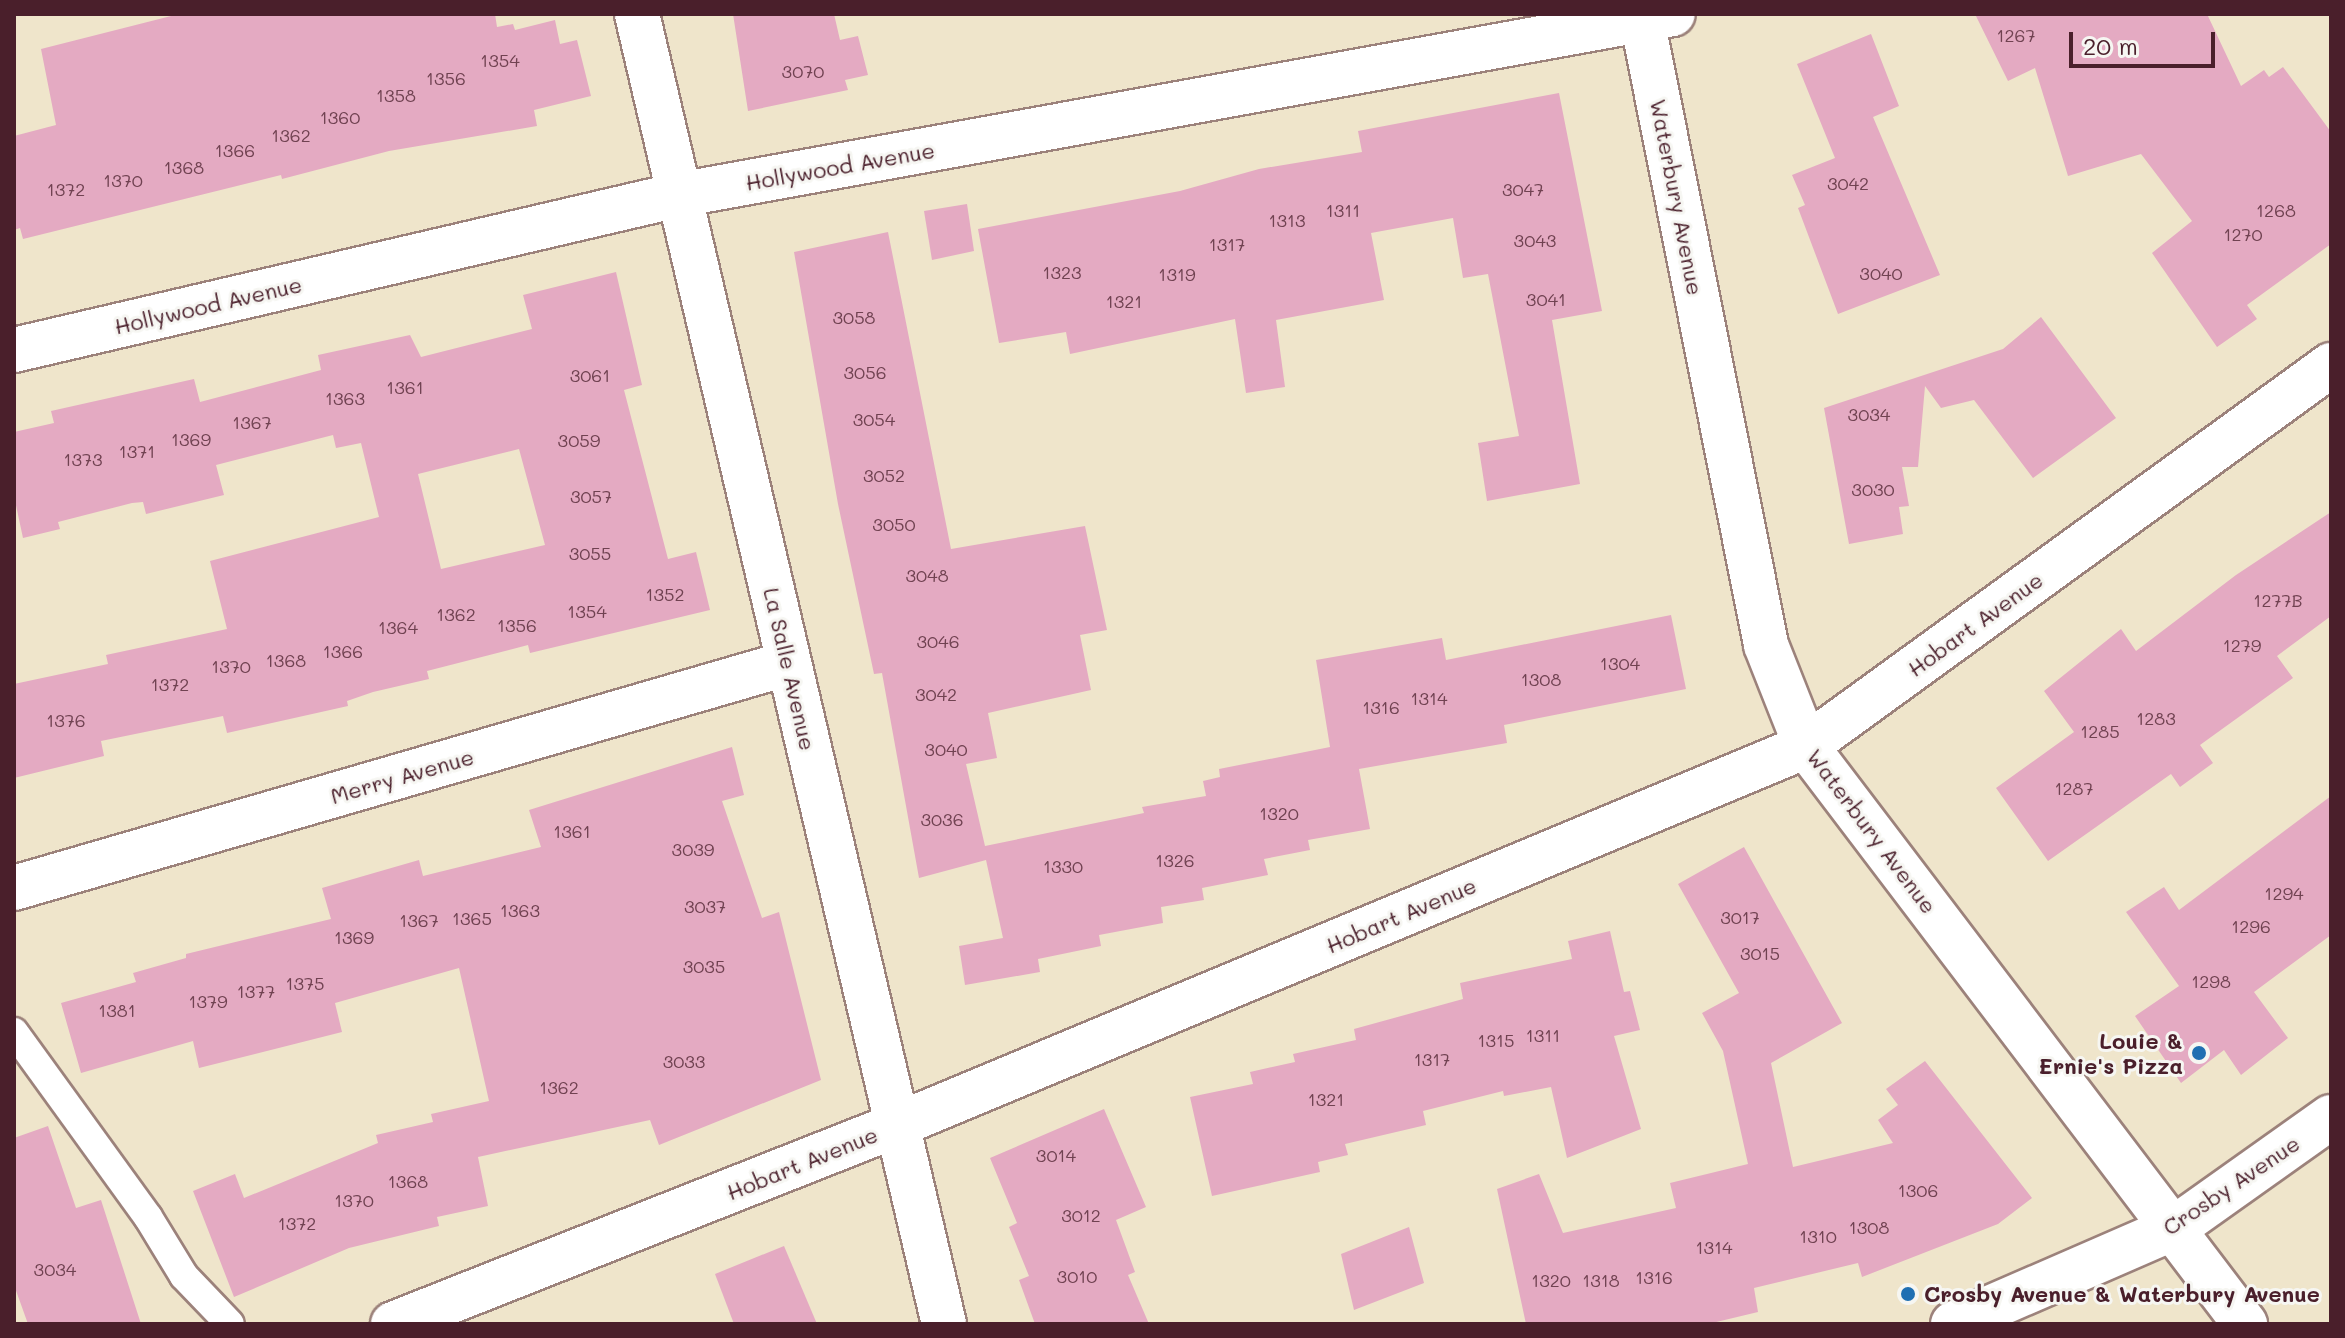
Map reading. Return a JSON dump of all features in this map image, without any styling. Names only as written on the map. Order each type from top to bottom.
[{"type":"street","name":"La Salle Avenue","points":[[637,14],[944,1324]]},
{"type":"street","name":"Hollywood Avenue","points":[[14,350],[678,195],[1652,17]]},
{"type":"street","name":"Waterbury Avenue","points":[[1652,17],[1766,645],[1806,746],[2176,1227],[2245,1324]]},
{"type":"street","name":"Hobart Avenue","points":[[393,1324],[897,1125],[1806,746],[2331,365]]},
{"type":"street","name":"Merry Avenue","points":[[14,888],[789,663]]},
{"type":"street","name":"Crosby Avenue","points":[[1953,1324],[2176,1227],[2331,1117]]},
{"type":"lane","points":[[14,1032],[112,1165],[184,1276],[230,1324]]},
{"type":"building","points":[[179,14],[495,14],[497,27],[513,24],[515,30],[555,20],[560,44],[577,40],[591,96],[534,110],[537,126],[389,151],[23,239],[20,228],[14,230],[14,136],[56,125],[41,49]]},
{"type":"building","points":[[733,14],[834,14],[840,40],[858,36],[868,75],[845,80],[848,90],[748,111]]},
{"type":"building","points":[[1975,14],[2207,14],[2241,86],[2264,70],[2269,77],[2283,67],[2331,132],[2331,244],[2247,305],[2257,319],[2217,347],[2152,253],[2192,221],[2141,154],[2068,176],[2035,68],[2008,81]]},
{"type":"building","points":[[1871,34],[1899,106],[1873,117],[1940,275],[1838,314],[1798,208],[1805,205],[1792,175],[1835,158],[1797,64]]},
{"type":"building","points":[[1559,93],[1602,311],[1552,320],[1580,484],[1487,501],[1478,443],[1519,436],[1488,274],[1463,278],[1453,218],[1371,233],[1384,300],[1276,320],[1285,387],[1246,393],[1235,319],[1070,354],[1066,332],[999,343],[978,229],[1180,191],[1259,169],[1362,152],[1358,131]]},
{"type":"building","points":[[967,204],[974,251],[932,260],[924,211]]},
{"type":"building","points":[[888,232],[951,549],[1085,526],[1107,630],[1080,635],[1091,690],[988,713],[997,758],[966,764],[985,846],[1144,813],[1142,807],[1206,796],[1203,781],[1220,777],[1219,769],[1330,747],[1316,660],[1442,638],[1446,660],[1671,615],[1686,689],[1504,725],[1507,743],[1359,769],[1370,829],[1308,840],[1310,850],[1264,859],[1268,875],[1202,888],[1204,900],[1161,907],[1163,923],[1099,935],[1101,946],[1038,959],[1040,972],[965,985],[959,946],[1003,938],[986,860],[919,878],[882,673],[874,674],[838,504],[794,252]]},
{"type":"building","points":[[616,272],[642,385],[624,390],[668,559],[696,552],[710,610],[530,653],[528,645],[427,671],[429,679],[373,692],[347,701],[348,706],[227,733],[223,716],[101,741],[104,756],[14,778],[14,684],[108,664],[106,655],[227,629],[210,561],[379,517],[361,443],[336,448],[333,435],[216,465],[224,495],[146,514],[143,502],[132,503],[58,522],[60,529],[23,538],[14,496],[14,432],[54,423],[51,411],[194,379],[200,402],[321,370],[318,355],[410,335],[421,357],[532,329],[523,295]],"holes":[[[519,449],[545,545],[441,569],[418,474]]]},
{"type":"building","points":[[2041,317],[2116,418],[2033,478],[1974,400],[1941,408],[1925,386],[1918,467],[1902,467],[1909,506],[1899,507],[1903,534],[1849,544],[1824,408],[2003,349]]},
{"type":"building","points":[[2331,512],[2331,616],[2277,656],[2293,678],[2200,745],[2213,763],[2180,787],[2171,774],[2048,861],[1996,788],[2074,732],[2044,691],[2121,629],[2136,651],[2236,575]]},
{"type":"building","points":[[732,747],[744,795],[722,801],[762,918],[779,912],[821,1080],[659,1145],[650,1120],[478,1157],[488,1206],[437,1217],[439,1226],[349,1248],[234,1297],[193,1191],[235,1174],[244,1198],[378,1143],[376,1135],[433,1122],[431,1114],[489,1101],[459,968],[335,1003],[342,1032],[199,1068],[193,1041],[81,1073],[61,1003],[136,982],[133,973],[186,958],[186,954],[331,919],[322,888],[419,860],[423,876],[541,847],[529,810]]},
{"type":"building","points":[[2331,796],[2331,935],[2254,992],[2288,1038],[2241,1075],[2224,1050],[2181,1083],[2135,1016],[2179,986],[2126,912],[2164,887],[2179,910]]},
{"type":"building","points":[[1744,847],[1842,1023],[1771,1063],[1793,1167],[1893,1143],[1878,1120],[1898,1105],[1886,1089],[1925,1061],[2032,1198],[1998,1224],[1862,1277],[1858,1263],[1754,1288],[1758,1312],[1708,1324],[1526,1324],[1497,1189],[1539,1174],[1563,1233],[1676,1208],[1670,1183],[1748,1164],[1723,1051],[1702,1013],[1739,993],[1678,884]]},
{"type":"building","points":[[1610,931],[1624,992],[1630,991],[1640,1030],[1614,1036],[1641,1129],[1567,1158],[1551,1087],[1504,1096],[1503,1091],[1423,1111],[1426,1125],[1345,1144],[1348,1155],[1318,1162],[1320,1172],[1212,1196],[1190,1097],[1253,1084],[1250,1072],[1295,1062],[1293,1054],[1356,1040],[1354,1029],[1463,999],[1460,983],[1572,959],[1568,941]]},
{"type":"building","points":[[1104,1109],[1146,1207],[1116,1220],[1135,1272],[1128,1275],[1149,1324],[1035,1324],[1019,1280],[1029,1276],[1009,1227],[1017,1223],[990,1158]]},
{"type":"building","points":[[48,1126],[76,1208],[101,1200],[141,1324],[28,1324],[14,1285],[14,1138]]},
{"type":"building","points":[[1409,1227],[1424,1283],[1354,1310],[1341,1254]]},
{"type":"building","points":[[784,1246],[817,1324],[734,1324],[715,1274]]},
{"type":"place","name":"Louie & Ernie's Pizza","points":[[2199,1053]]},
{"type":"place","name":"Crosby Avenue & Waterbury Avenue","points":[[1908,1294]]}]
